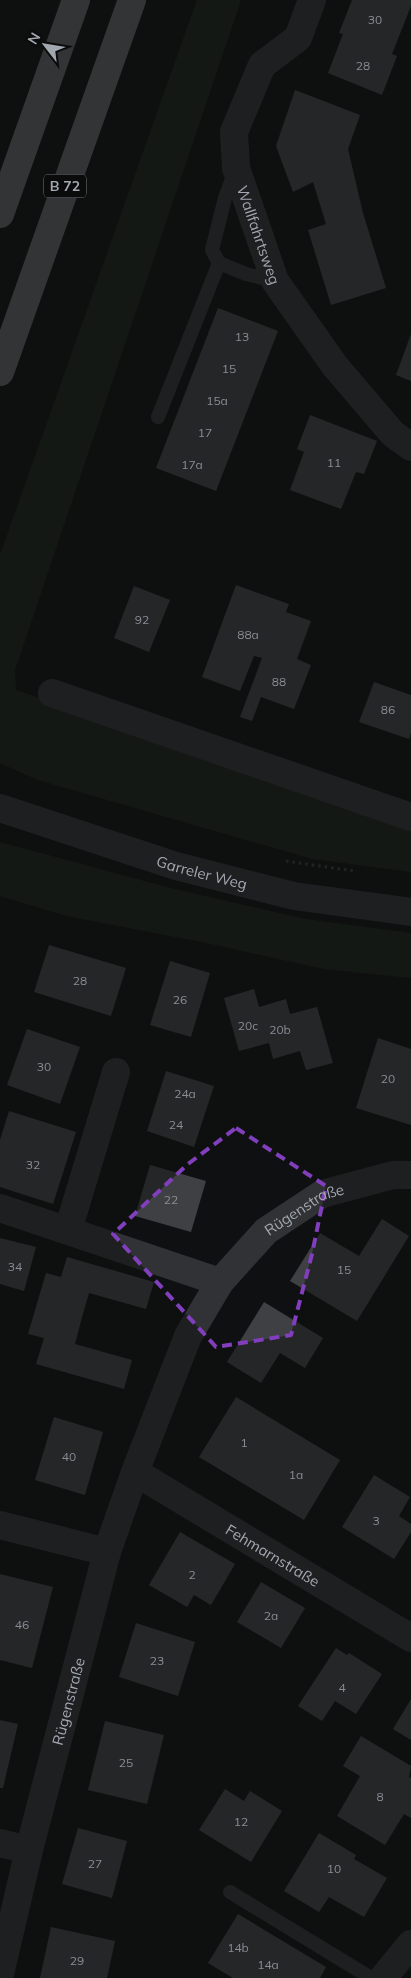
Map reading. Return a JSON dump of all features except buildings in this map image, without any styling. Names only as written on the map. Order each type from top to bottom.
[{"type":"highway","points":[[0,214],[76,0]]},
{"type":"highway","name":"B 72","points":[[0,372],[132,0]]},
{"type":"street","name":"Wallfahrtsweg","points":[[312,0],[298,38],[262,65],[234,132],[236,168],[275,281],[335,366],[393,434],[411,447]]},
{"type":"street","points":[[52,693],[411,817]]},
{"type":"street","name":"Garreler Weg","points":[[0,808],[176,866],[285,894],[411,912]]},
{"type":"street","points":[[68,1230],[116,1072]]},
{"type":"street","name":"Rügenstraße","points":[[0,1974],[29,1850],[107,1552],[134,1472],[188,1336],[220,1282],[266,1231],[322,1194],[393,1175],[411,1175]]},
{"type":"street","points":[[0,1208],[220,1282]]},
{"type":"street","name":"Fehmarnstraße","points":[[134,1472],[411,1638]]},
{"type":"street","points":[[0,1525],[107,1552]]},
{"type":"street","points":[[0,1843],[29,1850]]},
{"type":"street","points":[[383,1978],[411,1944]]},
{"type":"lane","points":[[236,168],[225,198],[212,250],[219,264],[246,274],[275,281]]},
{"type":"lane","points":[[158,417],[219,264]]},
{"type":"lane","points":[[230,1892],[371,1978]]},
{"type":"highlighted area","points":[[236,1128],[326,1186],[312,1254],[291,1335],[216,1347],[113,1234],[188,1164]]},
{"type":"shaded area","points":[[197,0],[241,0],[15,670],[16,690],[411,827],[411,872],[313,859],[38,780],[0,763],[0,555]]},
{"type":"shaded area","points":[[0,842],[170,888],[305,919],[411,933],[411,978],[324,969],[207,943],[67,916],[0,896]]}]
